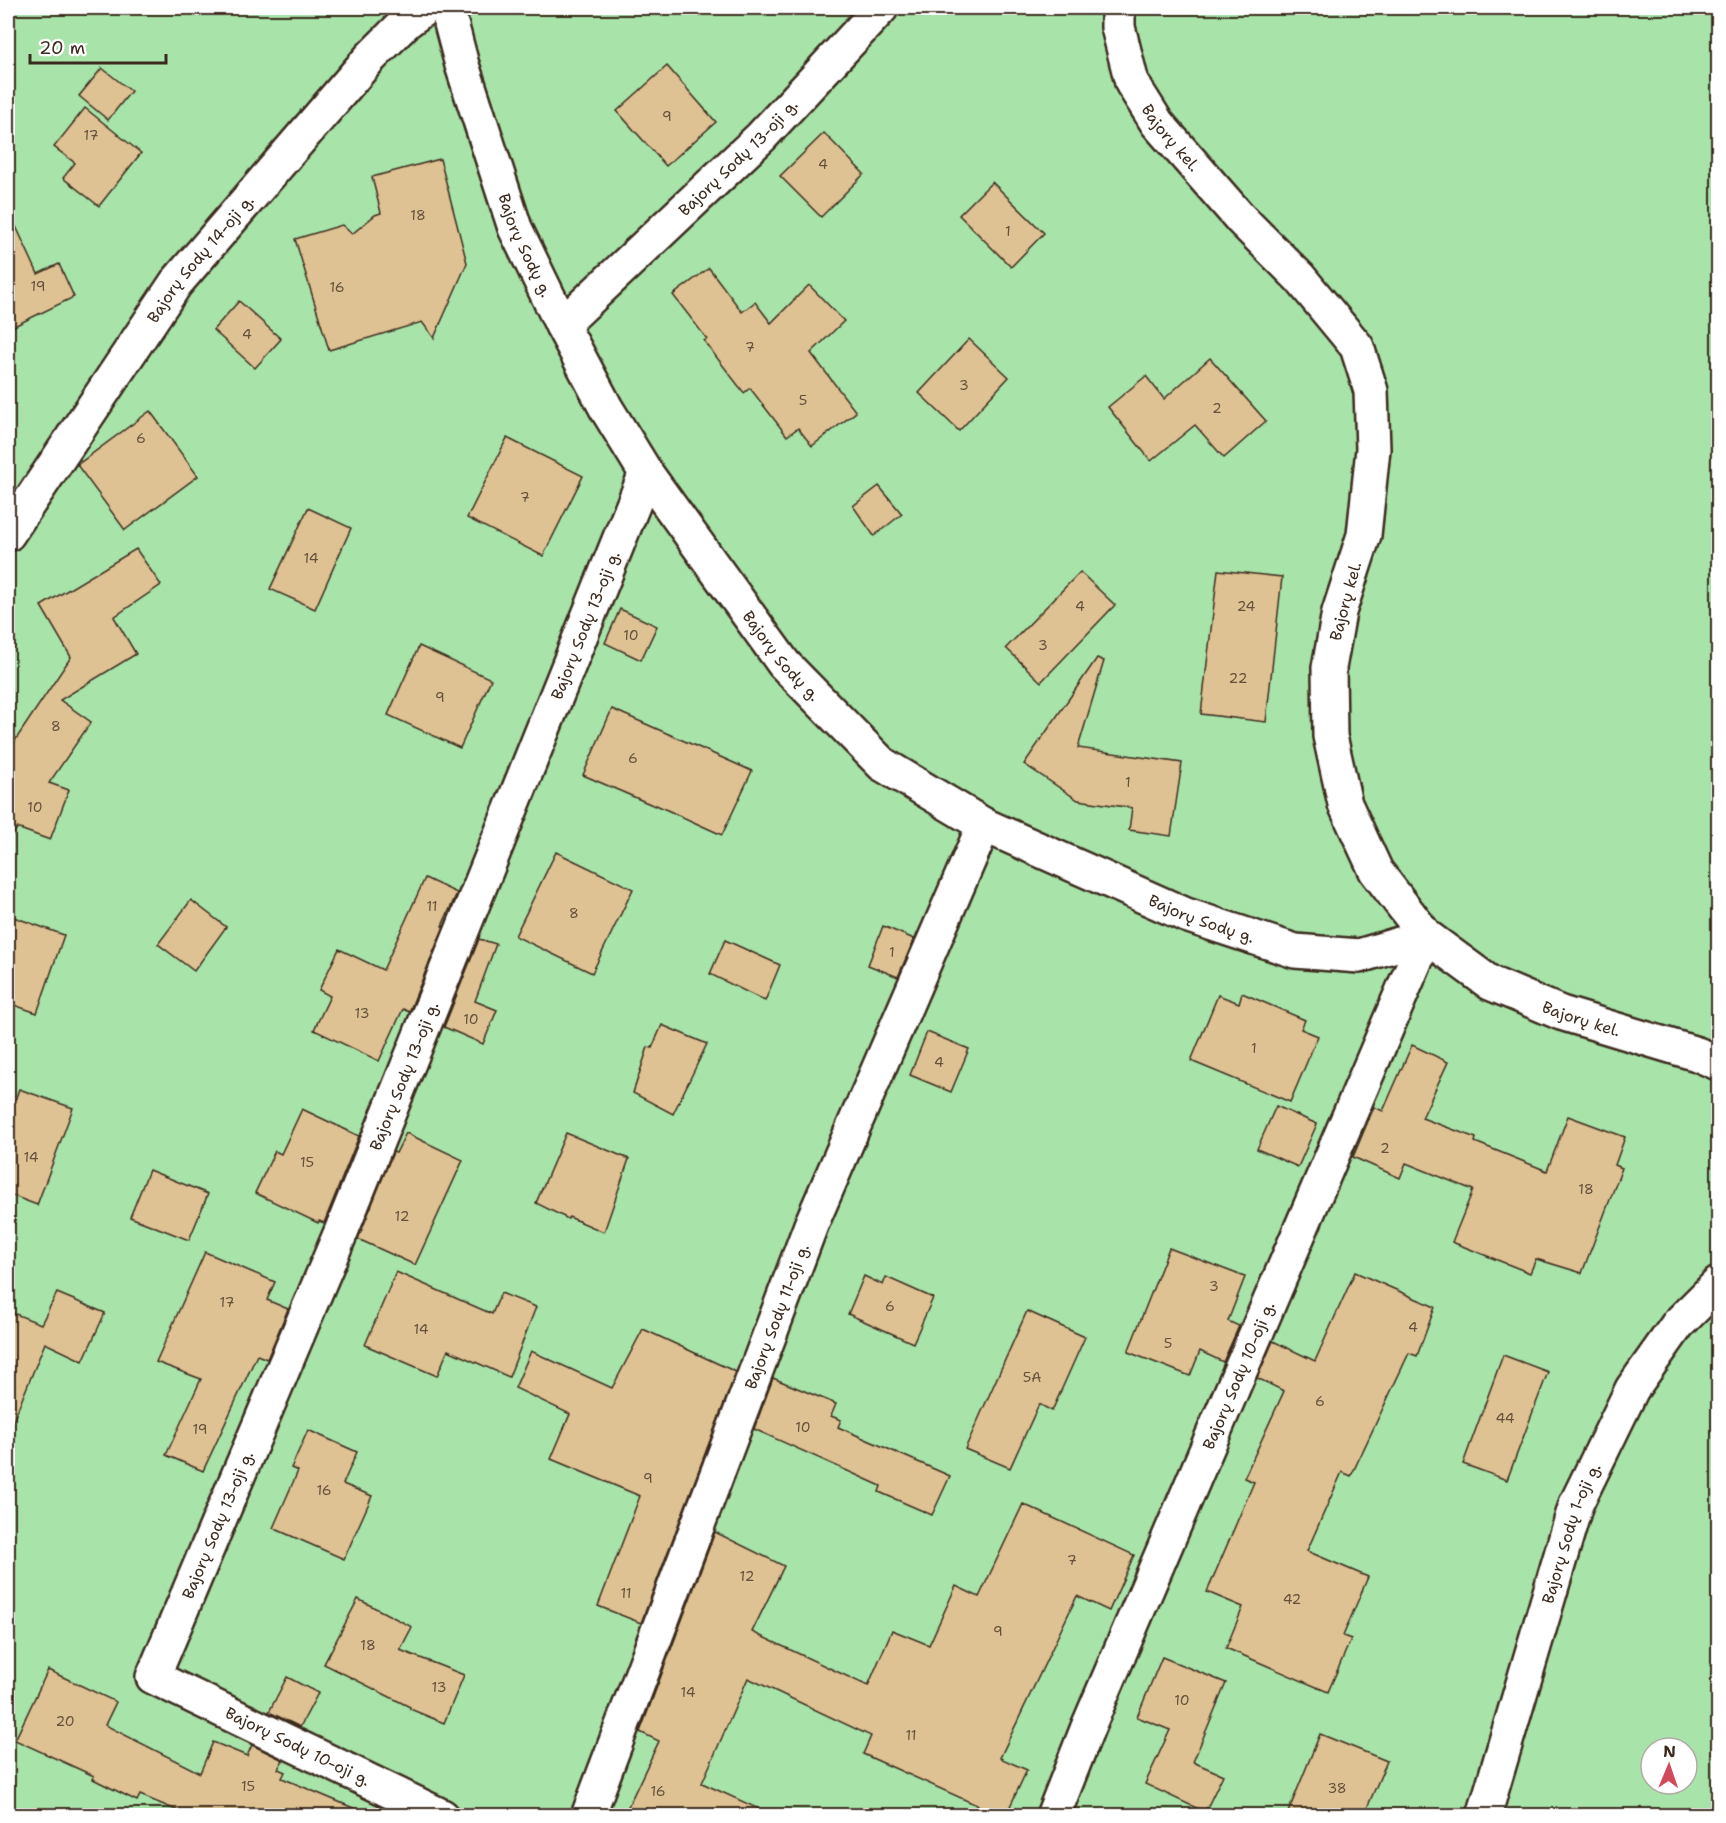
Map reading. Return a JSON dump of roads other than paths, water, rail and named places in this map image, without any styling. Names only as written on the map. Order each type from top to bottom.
[{"type":"street","name":"Bajorų Sodų 14-oji g.","points":[[8,534],[176,283],[370,58],[406,22],[425,8]]},
{"type":"street","name":"Bajorų Sodų g.","points":[[447,8],[462,65],[515,228],[562,325],[606,408],[646,473],[784,664],[882,764],[984,825],[1186,915],[1295,951],[1359,956],[1426,936]]},
{"type":"street","name":"Bajorų Sodų 13-oji g.","points":[[562,325],[761,137],[881,8]]},
{"type":"street","name":"Bajorų kel.","points":[[1118,8],[1118,27],[1132,82],[1157,123],[1241,219],[1300,278],[1357,347],[1371,391],[1373,449],[1364,535],[1339,612],[1329,668],[1330,736],[1345,804],[1376,871],[1426,936],[1490,983],[1561,1013],[1697,1054],[1719,1063]]},
{"type":"street","name":"Bajorų Sodų 13-oji g.","points":[[153,1677],[345,1221],[646,473]]},
{"type":"street","name":"Bajorų Sodų 11-oji g.","points":[[588,1815],[811,1225],[984,825]]},
{"type":"street","name":"Bajorų Sodų 10-oji g.","points":[[1053,1815],[1088,1727],[1426,936]]},
{"type":"street","name":"Bajorų Sodų 1-oji g.","points":[[1484,1815],[1576,1504],[1632,1389],[1678,1324],[1719,1284]]},
{"type":"street","name":"Bajorų Sodų 10-oji g.","points":[[153,1677],[442,1815]]}]
